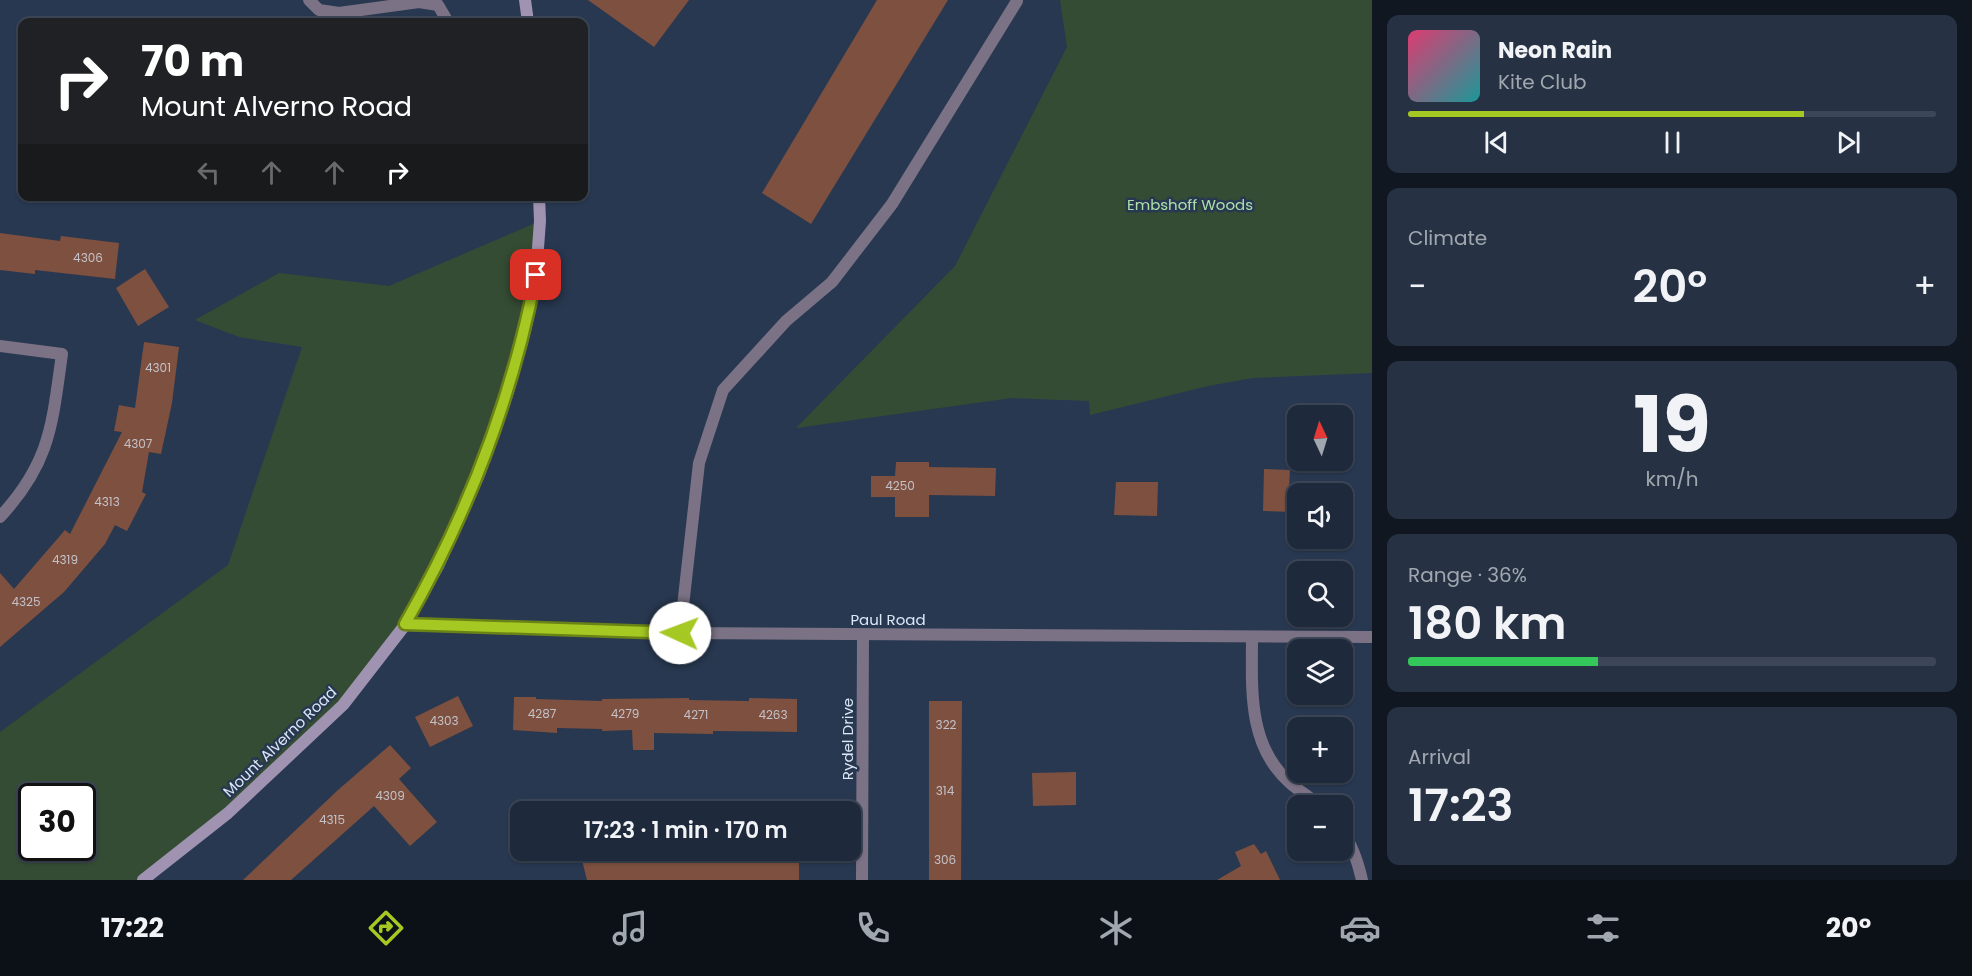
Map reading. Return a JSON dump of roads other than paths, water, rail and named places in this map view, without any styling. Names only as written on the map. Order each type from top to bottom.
[{"type":"street","points":[[309,0],[319,10],[339,13],[418,2],[438,5],[445,18]]},
{"type":"street","points":[[525,0],[527,18]]},
{"type":"street","points":[[680,633],[699,463],[723,390],[786,321],[832,282],[892,204],[1017,1]]},
{"type":"street","name":"Mount Alverno Road","points":[[143,880],[228,813],[343,705],[405,624],[438,566],[480,472],[508,392],[525,331],[536,275],[539,201]]},
{"type":"street","points":[[0,346],[62,354],[51,427],[41,460],[30,481],[0,517]]},
{"type":"street","name":"Paul Road","points":[[405,624],[680,633],[1372,637]]},
{"type":"street","name":"Rydel Drive","points":[[862,880],[863,634]]},
{"type":"street","points":[[1252,637],[1252,696],[1255,720],[1262,743],[1274,764],[1289,782],[1306,795]]},
{"type":"street","points":[[1353,850],[1362,880]]},
{"type":"park label","name":"Embshoff Woods","points":[[1190,205]]}]
